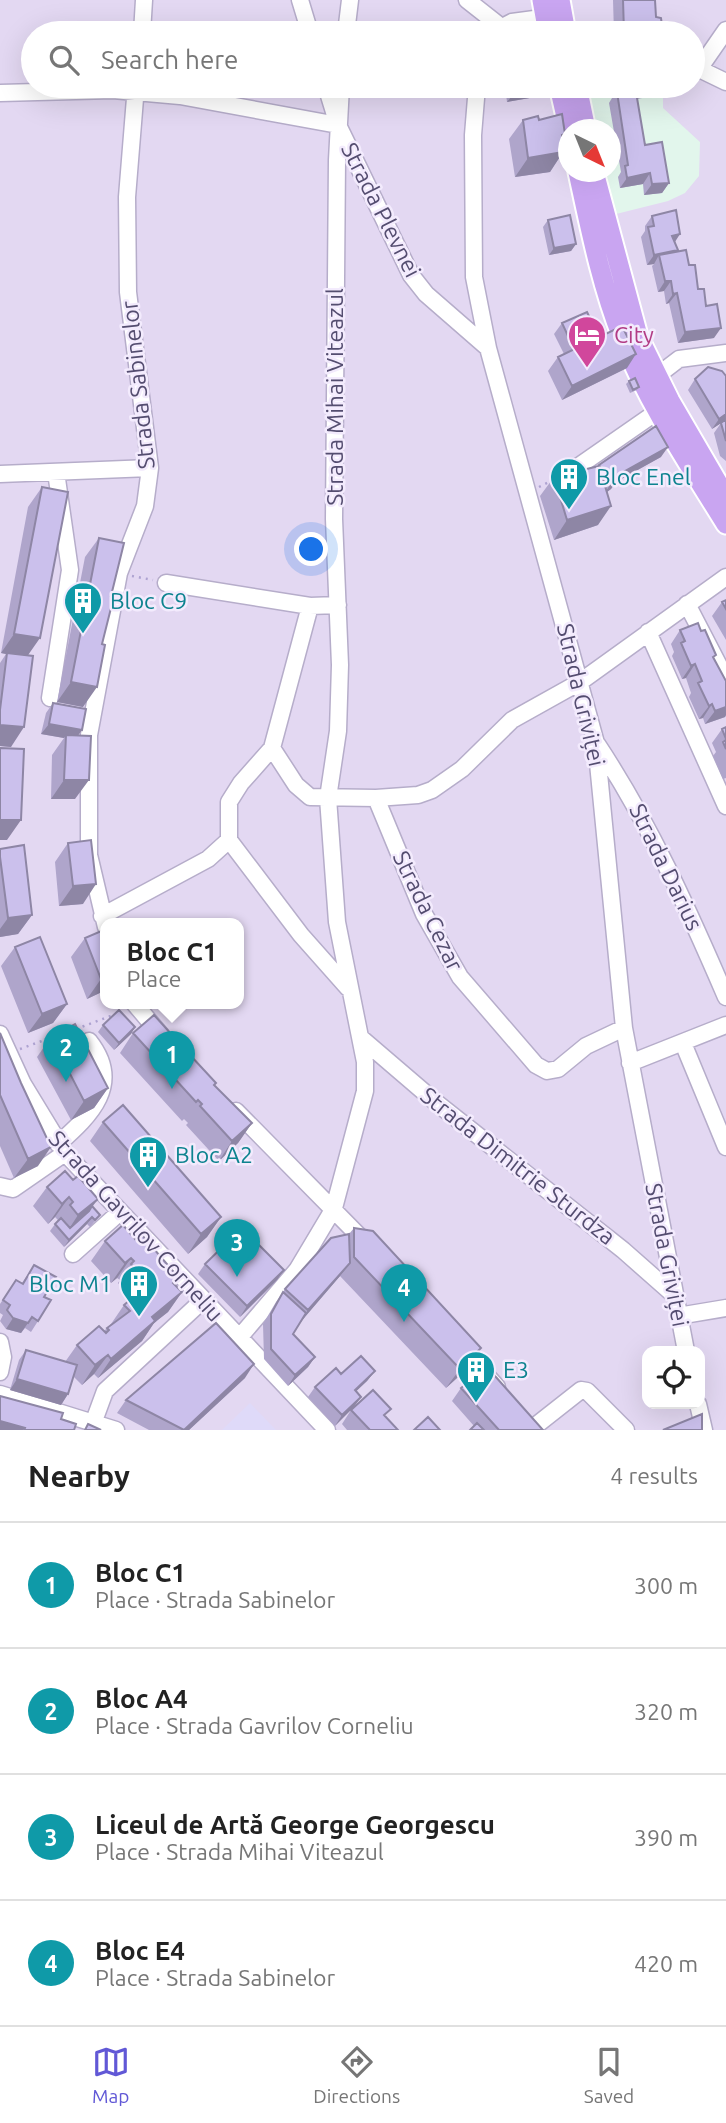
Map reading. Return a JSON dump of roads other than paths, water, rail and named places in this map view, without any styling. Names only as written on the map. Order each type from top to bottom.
[{"type":"main road","points":[[562,98],[566,119]]},
{"type":"main road","points":[[579,98],[584,119]]},
{"type":"main road","points":[[580,182],[611,309],[650,381],[726,497]]},
{"type":"main road","points":[[596,182],[626,302],[658,411],[726,524]]},
{"type":"street","points":[[143,21],[144,0]]},
{"type":"street","points":[[300,0],[306,21]]},
{"type":"street","points":[[347,21],[350,0]]},
{"type":"street","points":[[467,0],[487,21]]},
{"type":"street","points":[[536,21],[554,17]]},
{"type":"street","points":[[705,57],[726,30]]},
{"type":"street","points":[[705,72],[726,82]]},
{"type":"street","points":[[0,93],[21,92]]},
{"type":"street","name":"Strada Sabinelor","points":[[103,918],[89,855],[89,735],[119,573],[145,506],[150,468],[128,292],[127,197],[134,98]]},
{"type":"street","points":[[191,98],[338,125]]},
{"type":"street","name":"Strada Plevnei","points":[[330,98],[338,125],[411,275],[436,303],[488,348]]},
{"type":"street","name":"Strada Mihai Viteazul","points":[[238,1339],[297,1269],[334,1208],[365,1091],[365,1062],[348,988],[337,922],[328,798],[338,718],[338,605],[334,519],[340,98]]},
{"type":"street","name":"Strada Griviței","points":[[476,98],[473,135],[474,277],[488,348],[596,743],[624,1028],[685,1346]]},
{"type":"street","points":[[650,381],[678,359],[726,353]]},
{"type":"street","points":[[598,505],[576,468],[658,411]]},
{"type":"street","points":[[0,474],[150,468]]},
{"type":"street","points":[[50,698],[70,570],[56,472]]},
{"type":"street","points":[[272,748],[303,794],[328,798],[376,799],[418,795],[445,783],[512,720],[580,682],[726,577]]},
{"type":"street","points":[[166,583],[310,606],[338,605]]},
{"type":"street","points":[[687,604],[726,679]]},
{"type":"street","points":[[310,606],[272,748],[241,783],[229,802],[229,840],[301,935],[348,988]]},
{"type":"street","points":[[648,632],[726,806]]},
{"type":"street","name":"Strada Darius","points":[[596,743],[630,794],[668,865],[726,997]]},
{"type":"street","name":"Strada Cezar","points":[[376,799],[424,914],[460,977],[536,1065],[547,1071],[558,1069],[586,1046],[624,1028]]},
{"type":"street","points":[[111,918],[208,859],[229,840]]},
{"type":"street","points":[[138,1009],[170,1045]]},
{"type":"street","points":[[630,1063],[726,1025]]},
{"type":"street","name":"Strada Gavrilov Corneliu","points":[[0,1034],[62,1149],[202,1301],[327,1430]]},
{"type":"street","name":"Strada Dimitrie Sturdza","points":[[361,1038],[438,1104],[623,1250],[674,1295]]},
{"type":"street","points":[[0,1186],[13,1189],[62,1149],[95,1108],[103,1090],[103,1064],[89,1041]]},
{"type":"street","points":[[683,1043],[726,1147]]},
{"type":"street","points":[[228,1103],[334,1208],[381,1259]]},
{"type":"street","points":[[73,1254],[120,1213]]},
{"type":"street","points":[[94,1421],[104,1391],[202,1301]]},
{"type":"street","points":[[678,1316],[726,1308]]},
{"type":"street","points":[[446,1332],[535,1429],[581,1390],[593,1396],[626,1430]]},
{"type":"street","points":[[0,1342],[3,1357],[0,1372]]},
{"type":"street","points":[[0,1394],[116,1430]]},
{"type":"street","points":[[699,1409],[704,1430]]},
{"type":"place","name":"City","points":[[587,369]]},
{"type":"place","name":"Bloc Enel","points":[[569,511]]},
{"type":"place","name":"Bloc C9","points":[[83,635]]},
{"type":"place","name":"Bloc A4","points":[[66,1082]]},
{"type":"place","name":"Bloc C1","points":[[172,1089]]},
{"type":"place","name":"Bloc A2","points":[[148,1189]]},
{"type":"place","name":"Liceul de Artă George Georgescu","points":[[237,1277]]},
{"type":"place","name":"Bloc M1","points":[[139,1318]]},
{"type":"place","name":"Bloc E4","points":[[404,1322]]},
{"type":"place","name":"E3","points":[[476,1404]]}]
